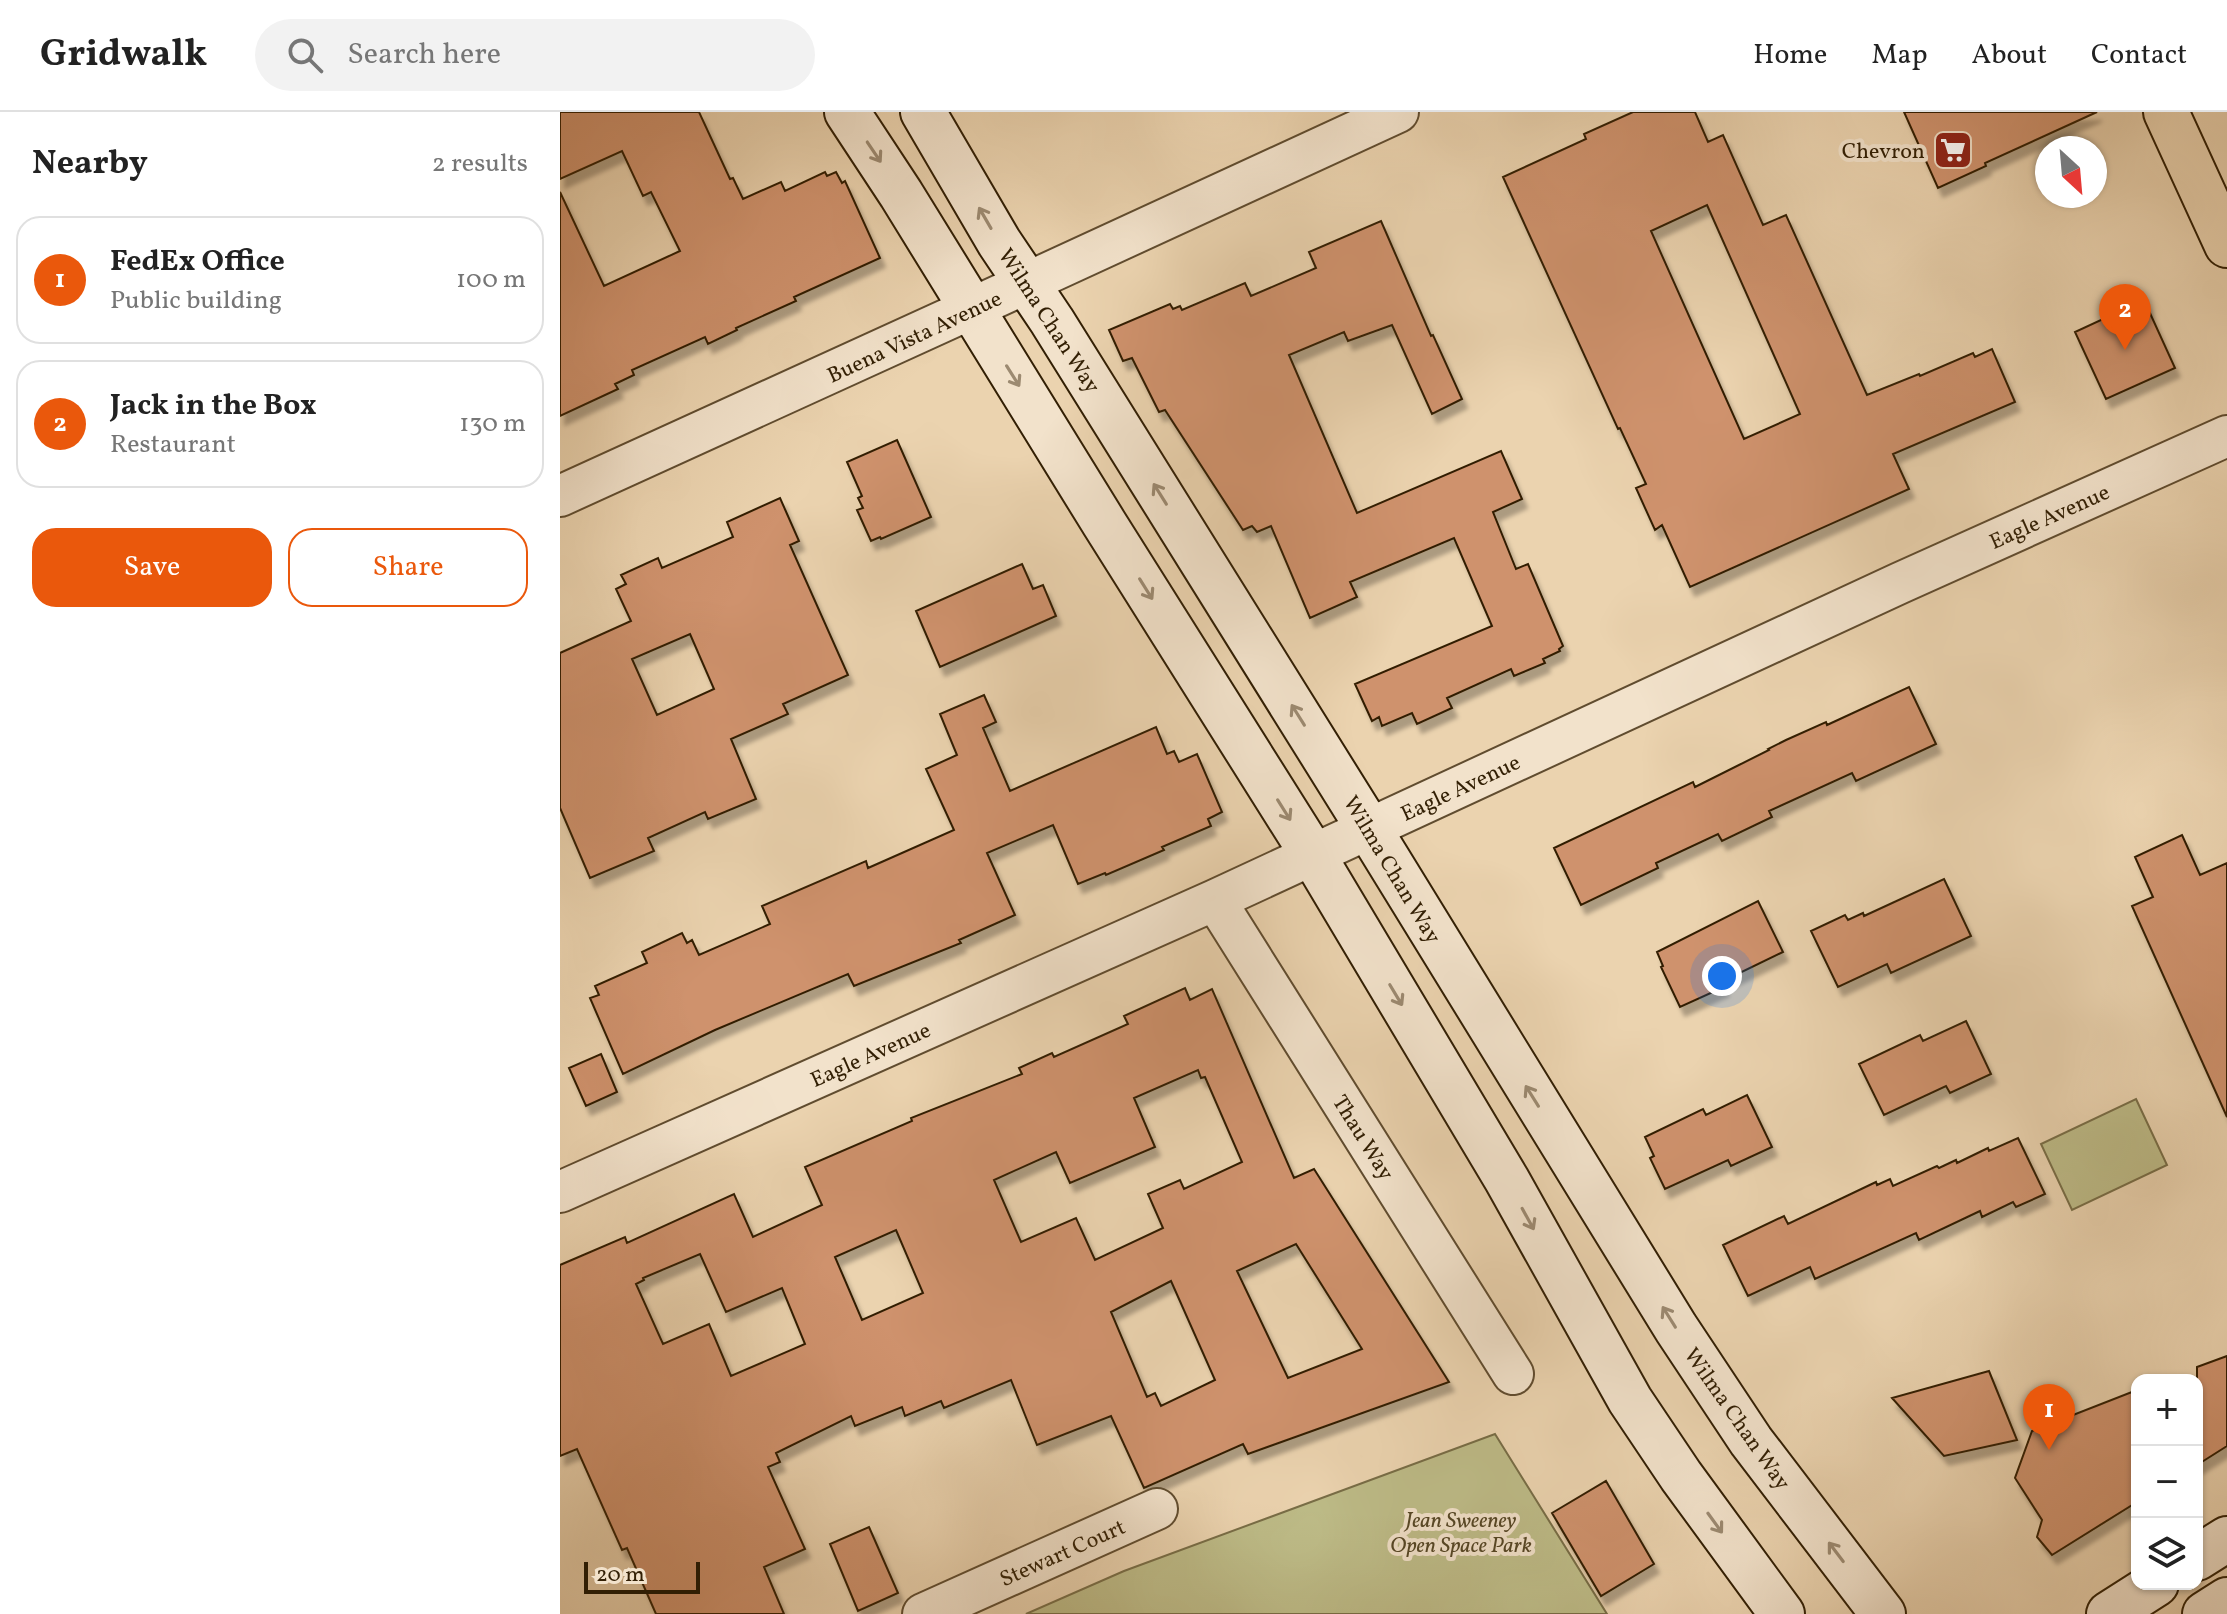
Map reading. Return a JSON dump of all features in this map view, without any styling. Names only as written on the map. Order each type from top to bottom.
[{"type":"main road","points":[[847,112],[1313,855],[1507,1180],[1630,1400],[1681,1476],[1782,1614]]},
{"type":"main road","name":"Wilma Chan Way","points":[[923,112],[999,242],[1369,829],[1685,1341],[1751,1441],[1883,1614]]},
{"type":"main road","points":[[2166,112],[2227,245]]},
{"type":"main road","points":[[2203,1554],[2227,1539]]},
{"type":"main road","points":[[2109,1614],[2147,1590]]},
{"type":"main road","points":[[2205,1614],[2227,1600]]},
{"type":"street","name":"Buena Vista Avenue","points":[[560,496],[1398,112]]},
{"type":"street","name":"Eagle Avenue","points":[[560,1192],[1215,900],[1900,583],[2227,436]]},
{"type":"street","name":"Thau Way","points":[[1215,900],[1513,1374]]},
{"type":"street","name":"Stewart Court","points":[[923,1614],[1157,1509]]},
{"type":"green space","points":[[2136,1099],[2167,1165],[2072,1210],[2041,1144]]},
{"type":"green space","name":"Jean Sweeney Open Space Park","points":[[1495,1434],[1607,1614],[1026,1614],[1124,1571]]},
{"type":"building","points":[[560,112],[699,112],[730,179],[733,178],[743,199],[781,182],[785,191],[825,172],[827,176],[836,172],[842,183],[845,181],[880,258],[794,297],[796,301],[708,344],[705,337],[632,370],[634,375],[615,384],[618,389],[560,416],[560,192],[604,286],[680,251],[651,192],[643,196],[622,151],[560,179]]},
{"type":"building","points":[[1633,112],[1695,112],[1708,142],[1723,135],[1763,225],[1786,215],[1867,395],[1973,353],[1975,357],[1992,349],[2015,402],[1893,454],[1909,489],[1690,587],[1662,525],[1655,530],[1636,488],[1646,484],[1503,177],[1586,139],[1584,134]],"holes":[[[1707,205],[1800,414],[1744,439],[1651,231]]]},
{"type":"building","points":[[1904,112],[2097,112],[2044,136],[2035,136],[2035,140],[1938,188]]},
{"type":"building","points":[[1381,221],[1462,399],[1432,414],[1392,325],[1348,341],[1344,332],[1289,355],[1357,513],[1501,451],[1522,499],[1493,512],[1516,569],[1528,564],[1563,646],[1560,651],[1543,659],[1545,663],[1514,676],[1511,669],[1447,698],[1452,708],[1417,724],[1412,713],[1382,726],[1379,717],[1372,721],[1355,684],[1492,626],[1454,538],[1350,582],[1357,597],[1310,618],[1271,526],[1257,532],[1252,526],[1243,530],[1165,410],[1159,412],[1132,358],[1123,361],[1109,330],[1170,304],[1173,309],[1180,306],[1182,310],[1245,283],[1251,296],[1316,268],[1309,252]]},
{"type":"building","points":[[2144,300],[2175,368],[2106,399],[2075,332]]},
{"type":"building","points":[[897,440],[931,517],[871,541],[857,510],[863,508],[858,498],[862,496],[847,462]]},
{"type":"building","points":[[780,498],[799,541],[790,545],[848,675],[783,704],[788,714],[731,739],[756,799],[708,819],[705,812],[648,838],[654,851],[590,878],[560,808],[560,653],[631,621],[616,589],[626,584],[621,575],[658,558],[662,568],[733,537],[727,522]],"holes":[[[690,634],[714,689],[657,715],[632,659]]]},
{"type":"building","points":[[1022,564],[1033,589],[1043,585],[1056,616],[940,667],[916,611]]},
{"type":"building","points":[[1909,687],[1936,744],[1856,781],[1852,773],[1769,811],[1772,817],[1722,841],[1718,834],[1656,863],[1658,868],[1581,905],[1554,848],[1693,782],[1695,787],[1786,740],[1826,722],[1827,725]]},
{"type":"building","points":[[984,695],[996,722],[983,728],[1010,791],[1156,727],[1167,754],[1174,751],[1179,762],[1197,754],[1222,812],[1208,819],[1211,826],[1162,847],[1164,850],[1078,884],[1053,825],[987,853],[1015,915],[959,940],[961,943],[854,986],[848,974],[715,1030],[623,1074],[590,998],[599,995],[595,986],[647,963],[642,952],[682,933],[687,943],[692,940],[699,955],[770,924],[762,906],[866,861],[868,868],[954,830],[926,769],[957,755],[940,714]]},
{"type":"building","points":[[2182,835],[2200,875],[2227,863],[2227,1117],[2132,906],[2153,897],[2135,857]]},
{"type":"building","points":[[1944,879],[1971,936],[1891,973],[1887,964],[1838,987],[1811,931],[1845,915],[1848,920],[1863,913],[1864,916]]},
{"type":"building","points":[[1758,901],[1783,952],[1721,982],[1724,987],[1680,1007],[1657,952]]},
{"type":"building","points":[[1185,988],[1190,1000],[1212,989],[1294,1178],[1314,1169],[1449,1382],[1248,1454],[1243,1444],[1144,1488],[1111,1416],[1037,1445],[1011,1380],[944,1408],[941,1401],[905,1416],[902,1407],[855,1426],[851,1416],[776,1453],[780,1462],[768,1467],[805,1549],[764,1567],[784,1614],[656,1614],[627,1548],[622,1550],[577,1449],[560,1456],[560,1265],[625,1237],[627,1243],[734,1194],[753,1237],[822,1205],[805,1167],[912,1121],[911,1118],[1022,1074],[1019,1068],[1052,1053],[1054,1057],[1128,1024],[1124,1016]],"holes":[[[1198,1070],[1201,1078],[1205,1077],[1242,1162],[1184,1189],[1180,1180],[1148,1194],[1163,1228],[1095,1260],[1076,1218],[1021,1242],[994,1180],[1056,1152],[1070,1183],[1155,1147],[1134,1098]],[[896,1230],[923,1293],[862,1320],[835,1257]],[[1296,1244],[1362,1349],[1288,1378],[1237,1271]],[[700,1254],[726,1312],[782,1288],[805,1344],[731,1376],[709,1324],[663,1344],[636,1284]],[[1171,1281],[1215,1380],[1161,1406],[1155,1393],[1147,1397],[1111,1312]]]},
{"type":"building","points":[[1966,1021],[1991,1074],[1950,1093],[1946,1086],[1884,1115],[1859,1064],[1920,1035],[1923,1041]]},
{"type":"building","points":[[601,1054],[617,1092],[586,1106],[569,1068]]},
{"type":"building","points":[[1747,1095],[1772,1147],[1731,1166],[1728,1160],[1665,1189],[1650,1158],[1654,1156],[1645,1137],[1703,1109],[1706,1115]]},
{"type":"building","points":[[2018,1138],[2045,1194],[2016,1207],[2013,1202],[1982,1217],[1980,1211],[1919,1240],[1916,1233],[1815,1279],[1810,1267],[1748,1296],[1723,1245],[1784,1216],[1788,1224],[1876,1182],[1877,1185],[1890,1179],[1893,1186],[1937,1166],[1939,1168],[1956,1160],[1957,1163]]},
{"type":"building","points":[[2227,1356],[2227,1446],[2203,1461],[2203,1374],[2197,1374],[2197,1367]]},
{"type":"building","points":[[1989,1371],[2017,1440],[1944,1456],[1892,1398]]},
{"type":"building","points":[[2131,1392],[2131,1506],[2052,1555],[2037,1537],[2042,1520],[2015,1478],[2032,1431]]},
{"type":"building","points":[[1606,1481],[1654,1564],[1601,1596],[1552,1513]]},
{"type":"building","points":[[869,1527],[898,1593],[858,1611],[830,1544]]},
{"type":"place","name":"Chevron","points":[[1953,150]]},
{"type":"place","name":"Jack in the Box","points":[[2125,350]]},
{"type":"place","name":"FedEx Office","points":[[2049,1450]]}]
